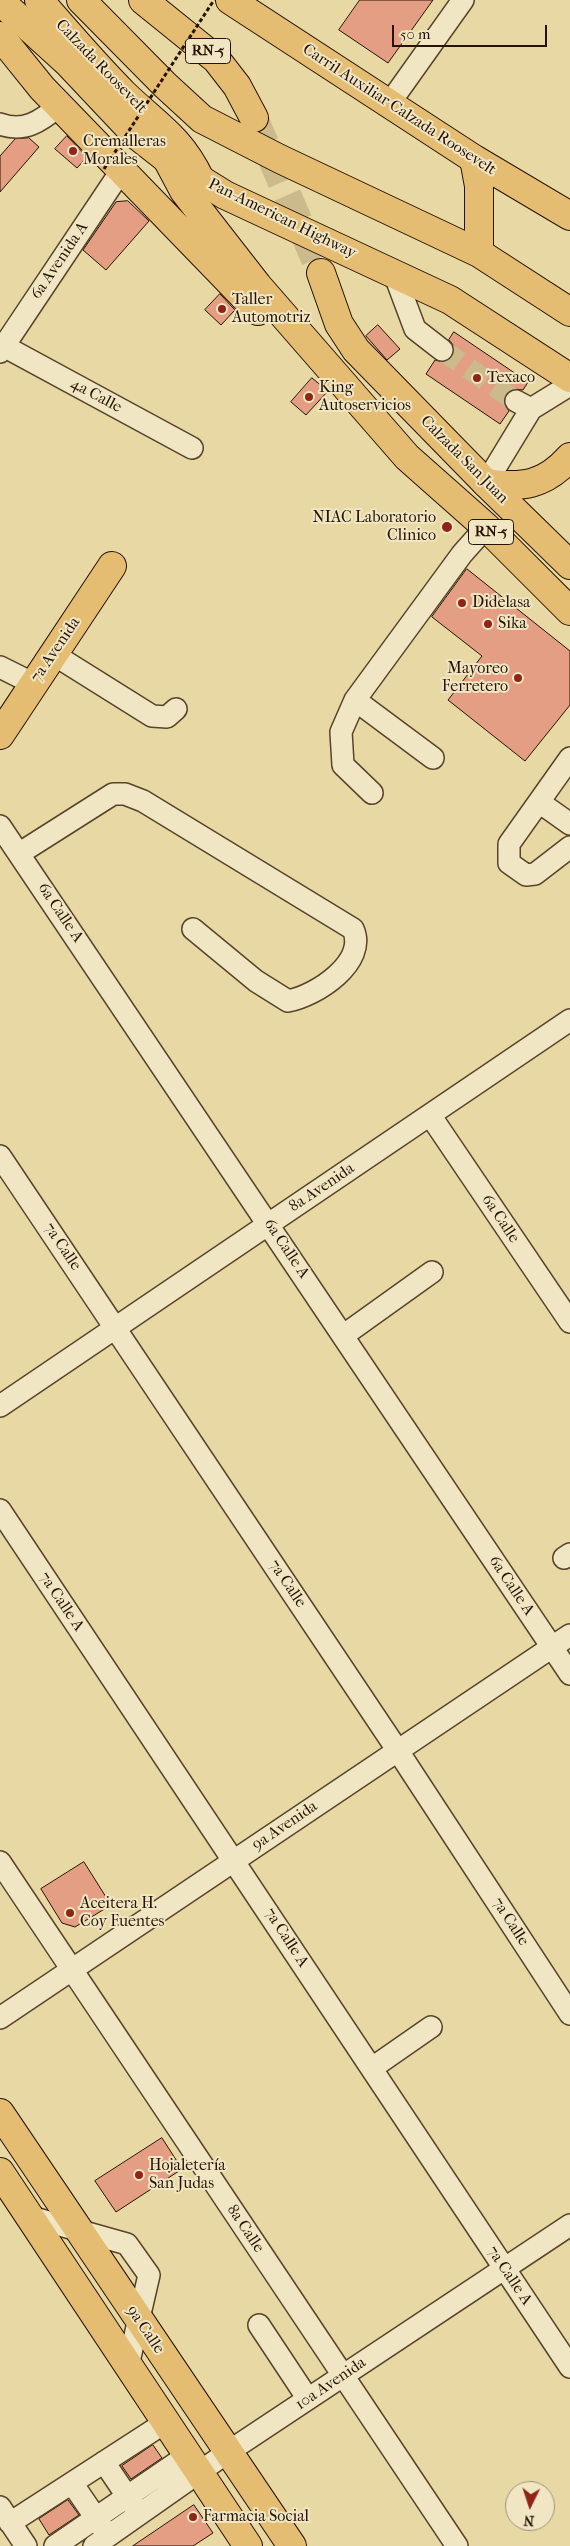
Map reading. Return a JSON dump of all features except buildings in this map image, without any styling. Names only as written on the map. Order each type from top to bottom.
[{"type":"main road","name":"Calzada Roosevelt","points":[[40,0],[102,50],[177,122],[202,119]]},
{"type":"main road","name":"Calzada Roosevelt","points":[[40,0],[99,69],[130,100],[174,138],[189,156],[200,179]]},
{"type":"main road","points":[[81,0],[202,119],[280,159],[479,253],[570,312]]},
{"type":"main road","name":"RN-5","points":[[143,0],[216,59],[237,86],[254,118]]},
{"type":"main road","name":"Carril Auxiliar Calzada Roosevelt","points":[[230,0],[474,159],[570,216]]},
{"type":"main road","name":"Pan-American Highway","points":[[0,2],[68,63],[136,134],[167,158],[226,195],[450,300],[570,378]]},
{"type":"main road","points":[[0,36],[112,170],[408,457]]},
{"type":"main road","name":"Calzada San Juan","points":[[167,158],[184,192],[258,286],[408,457],[486,528],[570,612]]},
{"type":"main road","points":[[474,159],[479,186],[479,253]]},
{"type":"main road","name":"Calzada San Juan","points":[[321,273],[339,324],[356,350],[486,483],[570,565]]},
{"type":"main road","points":[[486,483],[511,486],[536,483],[557,472],[570,457]]},
{"type":"main road","name":"7a Avenida","points":[[0,735],[112,566]]},
{"type":"main road","name":"9a Calle","points":[[0,2113],[292,2546]]},
{"type":"main road","name":"9a Calle","points":[[0,2172],[248,2546]]},
{"type":"street","points":[[389,104],[463,0]]},
{"type":"street","points":[[0,124],[24,127],[37,123],[59,106]]},
{"type":"street","name":"6a Avenida A","points":[[1,347],[112,170]]},
{"type":"street","points":[[394,273],[415,329],[442,350]]},
{"type":"street","name":"4a Calle","points":[[1,347],[192,448]]},
{"type":"street","points":[[486,483],[523,405],[570,385]]},
{"type":"street","points":[[372,793],[343,765],[341,732],[355,700],[462,554],[486,528]]},
{"type":"street","points":[[54,654],[152,716],[167,717],[176,709]]},
{"type":"street","points":[[0,666],[34,684]]},
{"type":"street","points":[[355,700],[433,758]]},
{"type":"street","points":[[568,764],[509,844],[509,863],[526,874],[535,874],[570,847]]},
{"type":"street","points":[[20,853],[114,794],[124,794],[143,800],[353,929],[357,938],[354,955],[342,970],[305,998],[288,1001],[256,982],[193,930]]},
{"type":"street","points":[[539,802],[570,824]]},
{"type":"street","name":"6a Calle A","points":[[0,826],[344,1335],[570,1674]]},
{"type":"street","name":"8a Avenida","points":[[0,1406],[570,1020]]},
{"type":"street","name":"6a Calle","points":[[430,1115],[570,1322]]},
{"type":"street","name":"7a Calle","points":[[0,1156],[398,1751],[570,2014]]},
{"type":"street","points":[[344,1335],[432,1272]]},
{"type":"street","name":"7a Calle A","points":[[0,1510],[570,2367]]},
{"type":"street","name":"9a Avenida","points":[[0,2018],[570,1635]]},
{"type":"street","name":"8a Calle","points":[[0,1862],[457,2546]]},
{"type":"street","points":[[372,2068],[431,2027]]},
{"type":"street","points":[[31,2217],[80,2232]]},
{"type":"street","name":"10a Avenida","points":[[101,2541],[139,2514],[194,2463],[228,2452],[570,2225]]},
{"type":"street","points":[[128,2366],[139,2321]]},
{"type":"street","points":[[259,2325],[308,2399]]},
{"type":"street","points":[[26,2546],[5,2515],[72,2483],[166,2422]]},
{"type":"street","points":[[104,2462],[139,2514]]},
{"type":"street","points":[[55,2546],[127,2496],[194,2463]]},
{"type":"street","points":[[72,2483],[95,2518],[101,2541]]},
{"type":"path","points":[[112,170],[214,0]]},
{"type":"tunnel","points":[[254,118],[321,273]]},
{"type":"tunnel","points":[[442,350],[516,401]]},
{"type":"place","name":"Cremalleras Morales","points":[[73,151]]},
{"type":"place","name":"Taller Automotriz","points":[[222,309]]},
{"type":"place","name":"Texaco","points":[[477,378]]},
{"type":"place","name":"King Autoservicios","points":[[309,397]]},
{"type":"place","name":"NIAC Laboratorio Clinico","points":[[447,527]]},
{"type":"place","name":"Didelasa","points":[[462,603]]},
{"type":"place","name":"Sika","points":[[488,624]]},
{"type":"place","name":"Mayoreo Ferretero","points":[[518,678]]},
{"type":"place","name":"Aceitera H. Coy Fuentes","points":[[70,1913]]},
{"type":"place","name":"Hojaletería San Judas","points":[[139,2175]]},
{"type":"place","name":"Farmacia Social","points":[[193,2517]]}]
